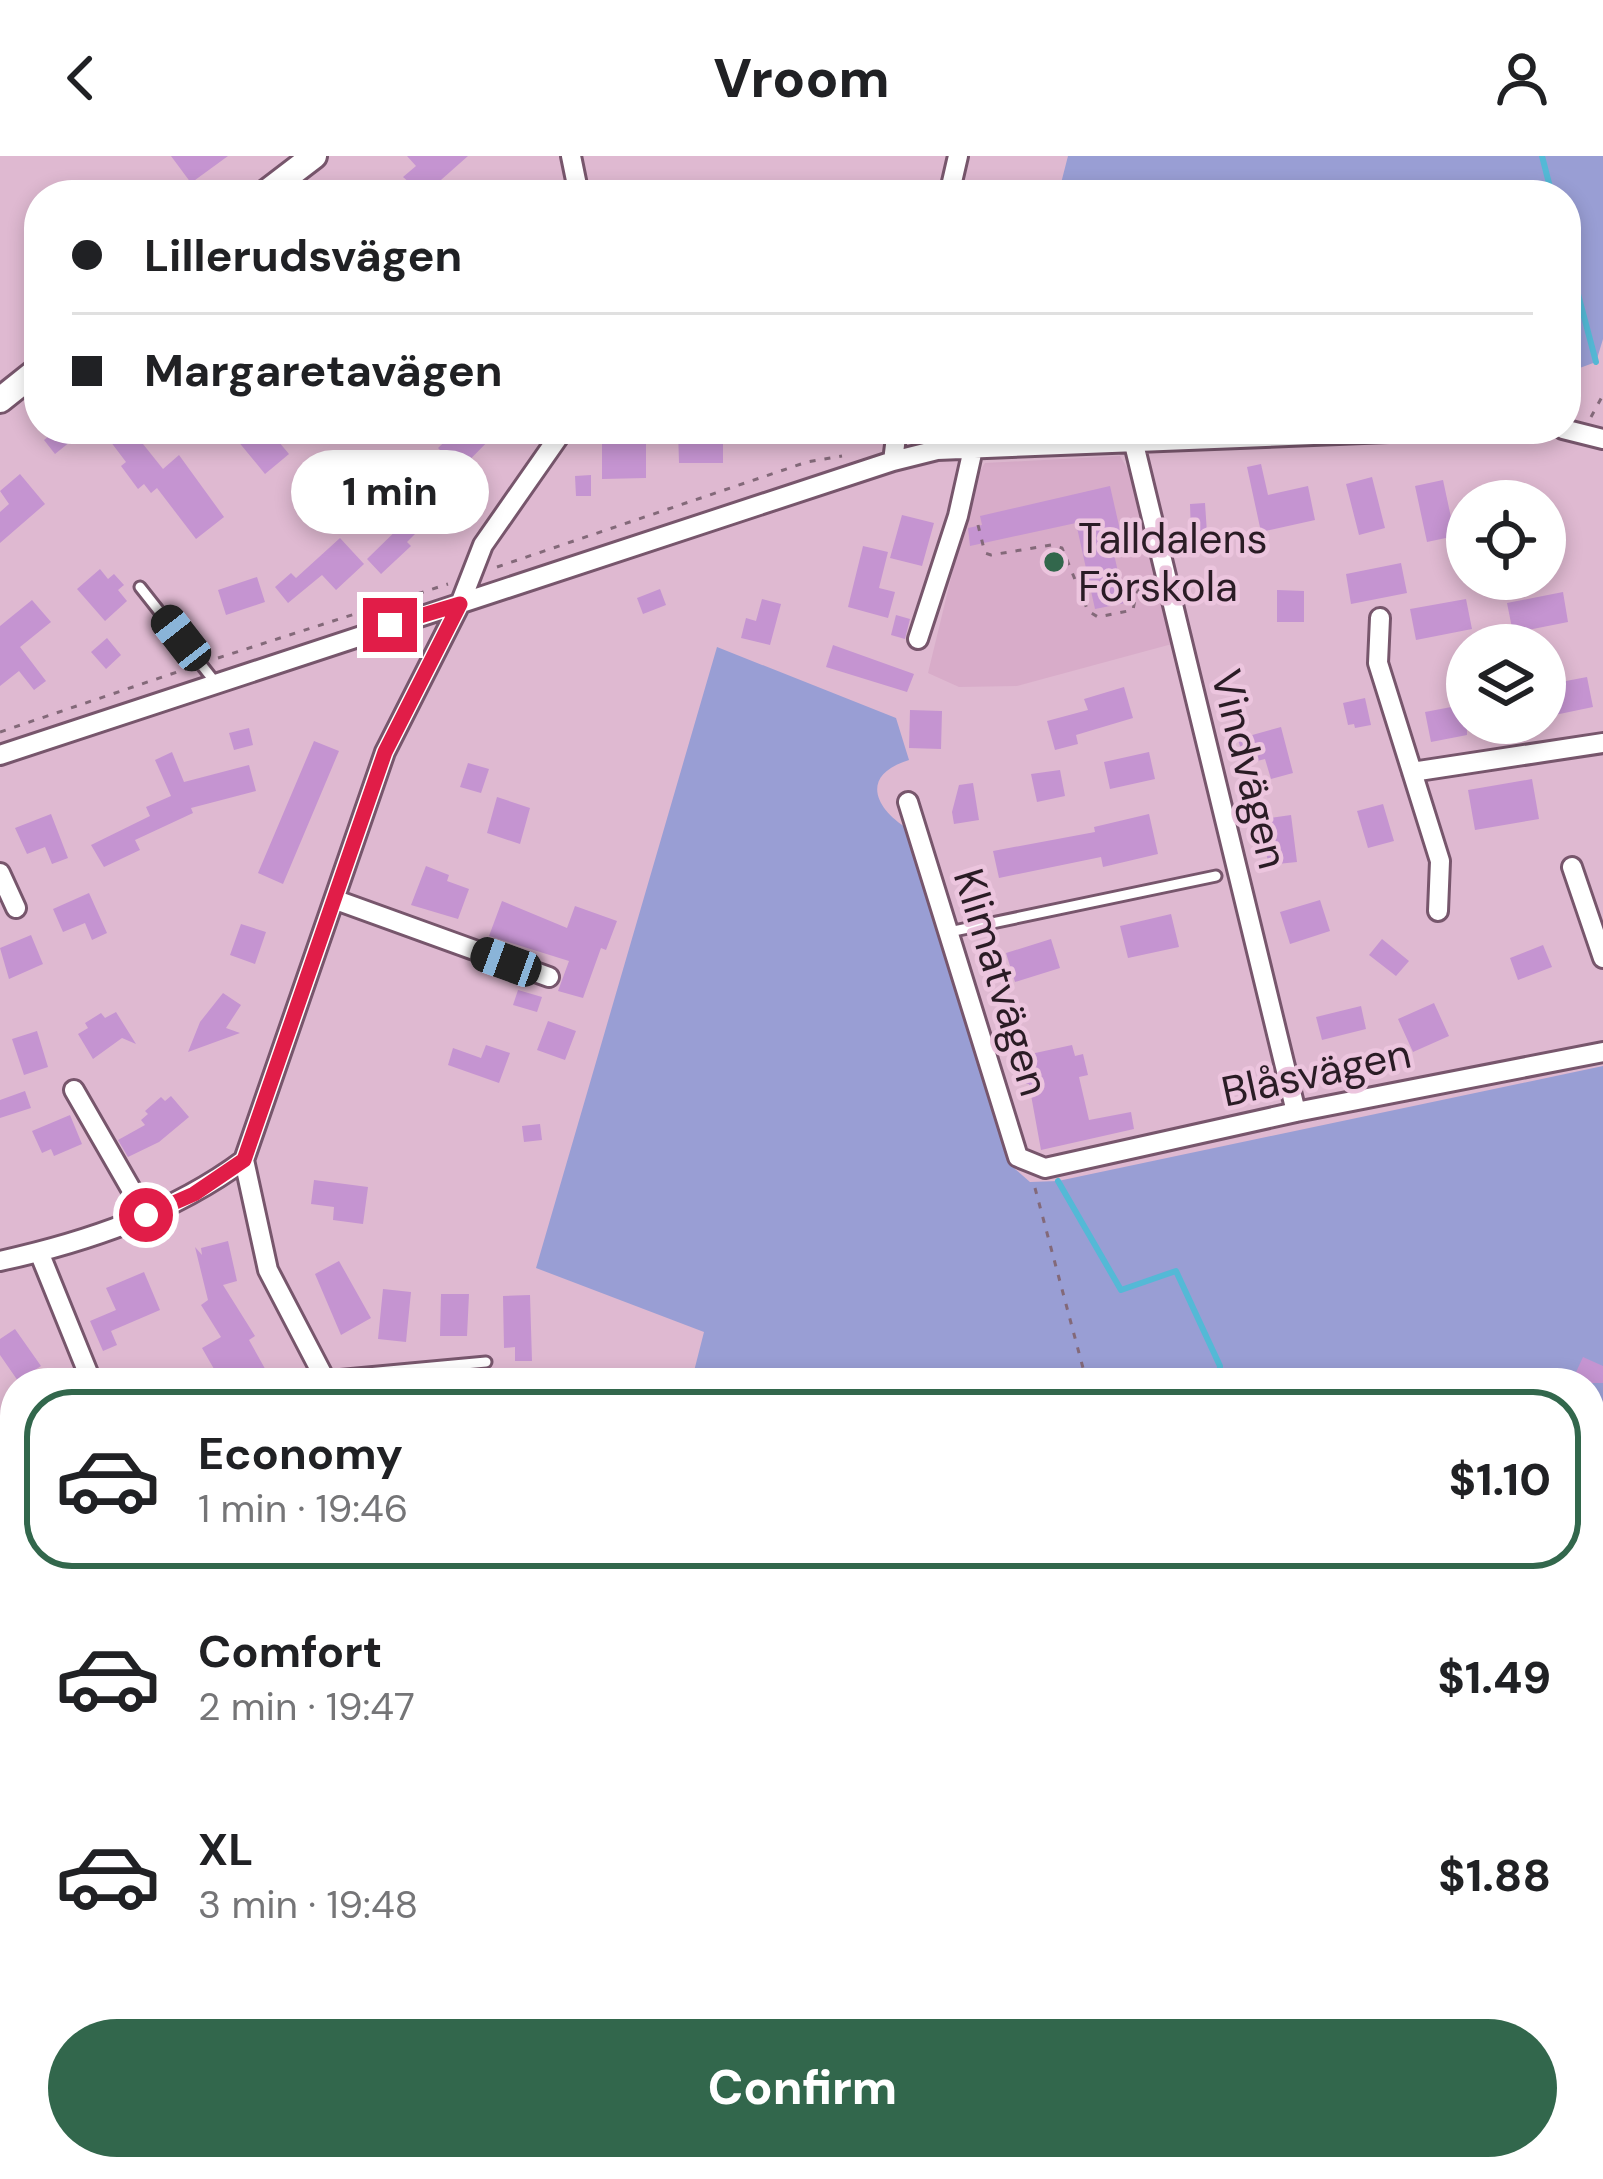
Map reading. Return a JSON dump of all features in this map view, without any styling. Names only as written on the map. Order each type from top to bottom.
[{"type":"street","points":[[283,180],[314,156]]},
{"type":"street","points":[[0,400],[24,381]]},
{"type":"street","points":[[320,1368],[268,1270],[244,1160],[385,752],[495,523],[553,444]]},
{"type":"street","points":[[893,461],[895,444]]},
{"type":"street","points":[[0,755],[893,461],[938,450],[1134,444]]},
{"type":"street","name":"Vindvägen","points":[[1134,444],[1296,1112]]},
{"type":"street","points":[[918,639],[958,516],[973,448]]},
{"type":"street","points":[[1380,618],[1378,663],[1440,861],[1438,911]]},
{"type":"street","points":[[1412,772],[1603,743]]},
{"type":"street","name":"Klimatvägen","points":[[908,802],[1018,1157],[1037,1165]]},
{"type":"street","points":[[1573,867],[1603,958]]},
{"type":"street","points":[[0,873],[16,908]]},
{"type":"street","points":[[336,900],[549,977]]},
{"type":"street","name":"Blåsvägen","points":[[1037,1165],[1603,1052]]},
{"type":"street","points":[[74,1090],[146,1215]]},
{"type":"street","points":[[0,1261],[146,1215],[194,1194],[244,1160]]},
{"type":"street","points":[[40,1252],[86,1368]]},
{"type":"lane","points":[[140,587],[215,682]]},
{"type":"lane","points":[[949,932],[1216,876]]},
{"type":"lane","points":[[433,1368],[486,1362]]},
{"type":"path","points":[[1590,418],[1603,395]]},
{"type":"path","points":[[0,732],[807,462],[852,454]]},
{"type":"path","points":[[976,518],[985,553],[1061,548],[1088,611],[1098,617],[1133,610],[1143,580],[1166,572]]},
{"type":"path","points":[[1037,1165],[1084,1368]]},
{"type":"shaded area","points":[[1068,156],[1603,156],[1603,339],[1596,362],[1581,368],[1581,180],[1062,180]]},
{"type":"shaded area","name":"Talldalens Förskola","points":[[1120,456],[1133,478],[1172,644],[1017,686],[959,687],[928,673],[975,479],[985,463]]},
{"type":"shaded area","points":[[717,647],[896,718],[909,760],[883,774],[877,792],[887,811],[908,829],[1015,1169],[1030,1182],[1058,1181],[1603,1066],[1603,1368],[695,1368],[704,1332],[536,1268]]},
{"type":"building","points":[[171,156],[228,156],[195,180],[189,180]]},
{"type":"building","points":[[407,156],[468,156],[441,180],[403,177],[416,166]]},
{"type":"building","points":[[47,444],[67,444],[55,454]]},
{"type":"building","points":[[112,444],[143,444],[163,469],[179,455],[224,517],[196,539],[157,488],[151,493],[144,484],[138,489],[121,466],[126,462]]},
{"type":"building","points":[[240,444],[281,444],[289,454],[265,474]]},
{"type":"building","points":[[442,444],[485,444],[441,489],[450,499],[381,574],[367,559],[413,514],[396,498],[442,452],[438,448]]},
{"type":"building","points":[[602,444],[646,444],[646,478],[602,479]]},
{"type":"building","points":[[678,444],[723,444],[723,463],[679,463]]},
{"type":"building","points":[[1261,464],[1268,495],[1308,486],[1315,520],[1261,532],[1247,467]]},
{"type":"building","points":[[20,474],[45,504],[0,543],[0,512],[9,504],[0,491]]},
{"type":"building","points":[[591,475],[591,496],[576,496],[575,476]]},
{"type":"building","points":[[1372,477],[1385,528],[1359,535],[1346,484]]},
{"type":"building","points":[[1443,480],[1446,538],[1427,542],[1415,486]]},
{"type":"building","points":[[1110,486],[1120,530],[1109,532],[1125,603],[1095,609],[1076,523],[970,546],[968,528],[982,525],[980,516]]},
{"type":"building","points":[[1205,503],[1207,533],[1191,534],[1190,504]]},
{"type":"building","points":[[902,515],[934,523],[922,566],[890,558]]},
{"type":"building","points":[[340,538],[364,564],[336,590],[322,575],[288,603],[275,587],[291,573],[296,578]]},
{"type":"building","points":[[863,546],[888,552],[879,588],[895,592],[888,618],[848,607]]},
{"type":"building","points":[[1401,563],[1407,593],[1351,604],[1346,574]]},
{"type":"building","points":[[100,569],[108,579],[114,574],[124,585],[118,590],[127,601],[105,621],[77,589]]},
{"type":"building","points":[[257,577],[265,602],[226,615],[218,590]]},
{"type":"building","points":[[660,589],[666,605],[643,614],[637,598]]},
{"type":"building","points":[[1277,590],[1304,591],[1304,622],[1277,622]]},
{"type":"building","points":[[762,599],[781,604],[770,645],[741,638],[746,618],[756,621]]},
{"type":"building","points":[[32,600],[51,622],[20,647],[46,681],[34,690],[19,671],[0,686],[0,626]]},
{"type":"building","points":[[1466,600],[1471,624],[1446,624],[1446,634],[1416,640],[1410,609]]},
{"type":"building","points":[[1564,600],[1568,622],[1511,624],[1507,603]]},
{"type":"building","points":[[896,615],[910,619],[905,639],[891,635]]},
{"type":"building","points":[[107,638],[121,655],[106,669],[91,652]]},
{"type":"building","points":[[833,645],[914,674],[907,692],[826,667]]},
{"type":"building","points":[[1587,677],[1593,707],[1566,713],[1566,681]]},
{"type":"building","points":[[1124,687],[1133,718],[1076,735],[1078,744],[1055,750],[1047,721],[1088,710],[1084,699]]},
{"type":"building","points":[[1365,698],[1371,725],[1348,725],[1343,703]]},
{"type":"building","points":[[1446,708],[1446,739],[1431,742],[1425,712]]},
{"type":"building","points":[[910,710],[942,711],[941,749],[909,748]]},
{"type":"building","points":[[1281,727],[1293,773],[1271,779],[1265,759],[1245,764],[1238,739]]},
{"type":"building","points":[[249,728],[253,745],[234,750],[229,733]]},
{"type":"building","points":[[314,741],[339,751],[283,884],[258,873]]},
{"type":"building","points":[[172,752],[184,782],[249,765],[256,791],[191,808],[193,813],[135,840],[140,850],[104,867],[91,845],[150,816],[146,807],[171,796],[155,760]]},
{"type":"building","points":[[1149,752],[1155,779],[1110,789],[1104,762]]},
{"type":"building","points":[[468,763],[489,769],[481,793],[460,787]]},
{"type":"building","points":[[1060,770],[1065,796],[1037,802],[1031,774]]},
{"type":"building","points":[[1532,779],[1539,819],[1475,830],[1468,790]]},
{"type":"building","points":[[973,783],[979,820],[954,824],[959,785]]},
{"type":"building","points":[[497,797],[530,808],[520,844],[487,833]]},
{"type":"building","points":[[1383,804],[1394,841],[1368,848],[1357,811]]},
{"type":"building","points":[[51,814],[68,858],[52,864],[45,847],[27,854],[15,828]]},
{"type":"building","points":[[1149,814],[1158,854],[1103,867],[1101,857],[999,878],[993,851],[1095,832],[1094,827]]},
{"type":"building","points":[[1291,815],[1297,862],[1268,865],[1263,819]]},
{"type":"building","points":[[426,866],[469,889],[458,919],[411,905]]},
{"type":"building","points":[[89,893],[107,933],[92,940],[85,923],[63,932],[53,909]]},
{"type":"building","points":[[1320,900],[1330,931],[1290,944],[1280,912]]},
{"type":"building","points":[[502,901],[567,928],[575,906],[617,921],[606,950],[601,948],[583,998],[558,991],[569,961],[489,936]]},
{"type":"building","points":[[1171,914],[1179,947],[1128,958],[1120,926]]},
{"type":"building","points":[[241,924],[266,932],[255,964],[230,955]]},
{"type":"building","points":[[31,935],[43,964],[9,979],[0,948]]},
{"type":"building","points":[[1051,939],[1060,968],[1015,982],[1006,953]]},
{"type":"building","points":[[1382,939],[1409,961],[1396,976],[1369,955]]},
{"type":"building","points":[[1543,945],[1552,967],[1518,980],[1510,958]]},
{"type":"building","points":[[518,990],[542,997],[537,1012],[513,1005]]},
{"type":"building","points":[[223,993],[241,1005],[226,1028],[240,1033],[188,1052],[200,1022]]},
{"type":"building","points":[[1434,1003],[1449,1036],[1413,1052],[1398,1019]]},
{"type":"building","points":[[1361,1006],[1366,1029],[1322,1040],[1316,1017]]},
{"type":"building","points":[[116,1012],[136,1044],[122,1038],[93,1059],[78,1034],[101,1013],[105,1018]]},
{"type":"building","points":[[548,1021],[576,1031],[565,1060],[537,1050]]},
{"type":"building","points":[[37,1031],[48,1067],[24,1075],[12,1039]]},
{"type":"building","points":[[486,1045],[510,1053],[499,1083],[448,1065],[453,1048],[481,1058]]},
{"type":"building","points":[[1072,1045],[1075,1056],[1083,1054],[1088,1075],[1079,1077],[1089,1120],[1131,1112],[1134,1129],[1041,1150],[1026,1084],[1026,1055]]},
{"type":"building","points":[[25,1091],[31,1108],[0,1118],[0,1100]]},
{"type":"building","points":[[171,1096],[189,1117],[159,1142],[128,1157],[118,1140],[145,1125],[141,1120],[148,1114],[145,1111],[161,1097],[165,1101]]},
{"type":"building","points":[[70,1115],[82,1144],[54,1156],[51,1149],[42,1153],[32,1131]]},
{"type":"building","points":[[540,1124],[542,1140],[524,1142],[522,1126]]},
{"type":"building","points":[[314,1180],[368,1187],[363,1224],[333,1220],[334,1207],[311,1204]]},
{"type":"building","points":[[228,1241],[237,1281],[223,1285],[255,1336],[249,1340],[265,1368],[213,1368],[202,1348],[221,1337],[201,1305],[208,1300],[195,1247],[202,1255],[201,1248]]},
{"type":"building","points":[[339,1261],[371,1318],[341,1335],[315,1274]]},
{"type":"building","points":[[144,1272],[160,1310],[111,1331],[117,1345],[103,1351],[90,1321],[116,1310],[106,1288]]},
{"type":"building","points":[[383,1289],[411,1292],[406,1342],[378,1339]]},
{"type":"building","points":[[441,1294],[469,1294],[467,1336],[440,1336]]},
{"type":"building","points":[[530,1295],[532,1361],[515,1361],[515,1347],[504,1348],[503,1296]]},
{"type":"building","points":[[15,1329],[41,1366],[9,1368],[0,1355],[0,1339]]},
{"type":"building","points":[[1583,1357],[1603,1366],[1603,1368],[1578,1368]]},
{"type":"waterway","points":[[1542,156],[1548,180]]},
{"type":"waterway","points":[[1581,306],[1596,362]]},
{"type":"waterway","points":[[1058,1181],[1121,1290],[1176,1271],[1220,1368]]},
{"type":"place","name":"Talldalens Förskola","points":[[1054,562]]},
{"type":"route","points":[[146,1215],[194,1194],[244,1160],[385,752],[460,604],[390,625]]}]
